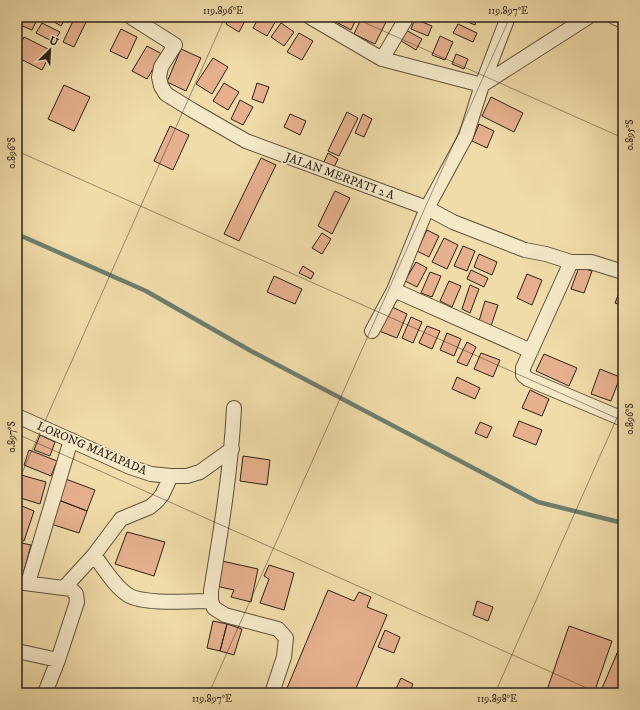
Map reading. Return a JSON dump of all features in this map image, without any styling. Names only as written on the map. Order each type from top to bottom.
[{"type":"street","name":"JALAN MERPATI 2 A","points":[[131,17],[176,45],[161,67],[159,77],[161,86],[166,94],[246,141],[427,208],[453,222],[525,250],[546,254],[571,262],[591,262],[623,272]]},
{"type":"street","points":[[310,17],[382,59],[482,84],[588,17]]},
{"type":"street","points":[[382,59],[407,17]]},
{"type":"street","points":[[372,331],[394,290],[427,208],[466,136],[482,84],[508,17]]},
{"type":"street","points":[[614,17],[623,21]]},
{"type":"street","points":[[571,262],[523,368],[523,375],[528,379],[623,418]]},
{"type":"street","points":[[394,290],[531,351]]},
{"type":"street","points":[[234,408],[232,449],[225,506],[211,591],[211,601],[214,608],[225,615],[278,629],[286,638],[284,657],[272,693]]},
{"type":"street","name":"LORONG MAYAPADA","points":[[17,416],[130,467],[151,474],[187,476],[200,472],[232,449]]},
{"type":"street","points":[[45,693],[58,660],[77,598],[74,591],[64,588],[22,583],[71,440]]},
{"type":"street","points":[[64,588],[94,555],[121,519],[150,506],[157,501],[162,495],[171,476]]},
{"type":"street","points":[[94,555],[118,587],[128,595],[143,601],[211,601]]},
{"type":"street","points":[[17,651],[58,660]]},
{"type":"building","points":[[24,17],[38,18],[32,30],[20,25]]},
{"type":"building","points":[[46,17],[67,17],[61,26]]},
{"type":"building","points":[[75,17],[86,22],[74,47],[63,42]]},
{"type":"building","points":[[230,17],[238,17],[245,21],[239,32],[226,24]]},
{"type":"building","points":[[259,17],[273,17],[277,19],[267,36],[253,28]]},
{"type":"building","points":[[338,17],[357,17],[351,30],[336,22]]},
{"type":"building","points":[[362,17],[381,17],[387,20],[375,44],[354,34]]},
{"type":"building","points":[[456,17],[478,17],[475,25]]},
{"type":"building","points":[[415,19],[432,26],[428,36],[411,29]]},
{"type":"building","points":[[42,23],[60,32],[54,42],[36,33]]},
{"type":"building","points":[[281,23],[294,32],[284,46],[271,37]]},
{"type":"building","points":[[458,24],[477,33],[473,42],[453,33]]},
{"type":"building","points":[[121,29],[137,37],[127,59],[110,51]]},
{"type":"building","points":[[404,29],[422,39],[416,50],[398,39]]},
{"type":"building","points":[[299,33],[313,41],[302,60],[287,52]]},
{"type":"building","points":[[440,36],[453,42],[445,60],[432,55]]},
{"type":"building","points":[[24,37],[52,51],[42,70],[17,57],[17,51]]},
{"type":"building","points":[[147,46],[162,54],[147,79],[132,71]]},
{"type":"building","points":[[181,49],[201,58],[186,91],[167,82]]},
{"type":"building","points":[[456,54],[468,59],[464,69],[452,64]]},
{"type":"building","points":[[213,58],[228,67],[212,94],[196,84]]},
{"type":"building","points":[[224,83],[239,92],[228,110],[213,101]]},
{"type":"building","points":[[257,83],[269,87],[263,103],[252,99]]},
{"type":"building","points":[[64,85],[90,97],[74,131],[48,119]]},
{"type":"building","points":[[491,97],[523,113],[514,132],[482,116]]},
{"type":"building","points":[[240,100],[253,107],[243,125],[231,119]]},
{"type":"building","points":[[347,112],[358,118],[339,156],[328,151]]},
{"type":"building","points":[[290,114],[306,121],[300,135],[284,127]]},
{"type":"building","points":[[363,114],[372,119],[364,137],[355,133]]},
{"type":"building","points":[[479,124],[494,131],[487,148],[472,141]]},
{"type":"building","points":[[170,126],[189,135],[173,170],[154,161]]},
{"type":"building","points":[[328,153],[338,159],[333,169],[323,164]]},
{"type":"building","points":[[261,158],[276,165],[239,241],[224,234]]},
{"type":"building","points":[[335,191],[350,198],[332,234],[318,226]]},
{"type":"building","points":[[427,230],[439,236],[429,257],[417,251]]},
{"type":"building","points":[[322,233],[331,239],[322,254],[312,248]]},
{"type":"building","points":[[444,238],[458,245],[447,269],[432,262]]},
{"type":"building","points":[[463,246],[475,251],[467,271],[454,266]]},
{"type":"building","points":[[479,254],[497,262],[492,275],[474,267]]},
{"type":"building","points":[[416,262],[427,268],[417,287],[405,281]]},
{"type":"building","points":[[303,266],[314,273],[311,279],[299,273]]},
{"type":"building","points":[[579,267],[592,271],[584,293],[571,289]]},
{"type":"building","points":[[471,270],[488,278],[484,287],[467,279]]},
{"type":"building","points":[[430,272],[441,276],[432,297],[421,293]]},
{"type":"building","points":[[527,274],[542,280],[532,305],[517,298]]},
{"type":"building","points":[[274,276],[302,289],[295,304],[267,292]]},
{"type":"building","points":[[449,281],[461,286],[452,307],[440,301]]},
{"type":"building","points":[[470,285],[479,289],[470,313],[462,309]]},
{"type":"building","points":[[622,285],[623,286],[623,306],[615,303]]},
{"type":"building","points":[[485,301],[498,305],[491,326],[479,321]]},
{"type":"building","points":[[390,306],[407,314],[397,338],[379,331]]},
{"type":"building","points":[[411,317],[422,322],[413,343],[402,338]]},
{"type":"building","points":[[427,326],[440,331],[432,349],[419,343]]},
{"type":"building","points":[[447,333],[461,339],[454,356],[440,350]]},
{"type":"building","points":[[467,342],[476,347],[467,366],[457,362]]},
{"type":"building","points":[[481,353],[500,360],[493,377],[474,369]]},
{"type":"building","points":[[544,354],[577,368],[569,386],[536,371]]},
{"type":"building","points":[[600,369],[620,377],[611,401],[591,394]]},
{"type":"building","points":[[457,377],[480,388],[475,399],[452,389]]},
{"type":"building","points":[[530,390],[549,399],[542,416],[522,408]]},
{"type":"building","points":[[519,421],[542,430],[536,445],[513,436]]},
{"type":"building","points":[[480,422],[492,427],[487,438],[475,433]]},
{"type":"building","points":[[40,435],[55,442],[50,456],[34,450]]},
{"type":"building","points":[[29,450],[57,461],[51,476],[24,465]]},
{"type":"building","points":[[243,456],[270,460],[267,485],[240,481]]},
{"type":"building","points":[[21,475],[46,482],[40,504],[17,497]]},
{"type":"building","points":[[63,478],[95,490],[87,511],[56,499]]},
{"type":"building","points":[[56,499],[87,511],[79,533],[48,523]]},
{"type":"building","points":[[17,504],[34,511],[24,541],[17,539]]},
{"type":"building","points":[[127,532],[165,542],[154,576],[115,564]]},
{"type":"building","points":[[17,542],[31,545],[22,578],[17,576]]},
{"type":"building","points":[[222,561],[258,569],[251,602],[231,597],[234,590],[216,586]]},
{"type":"building","points":[[269,565],[294,573],[284,610],[260,603],[269,579],[264,576]]},
{"type":"building","points":[[328,590],[354,601],[359,592],[371,597],[367,607],[387,615],[354,693],[285,693]]},
{"type":"building","points":[[477,601],[493,607],[488,621],[473,615]]},
{"type":"building","points":[[213,621],[227,624],[220,651],[207,648]]},
{"type":"building","points":[[227,624],[242,629],[234,655],[220,651]]},
{"type":"building","points":[[569,626],[612,641],[594,693],[546,693]]},
{"type":"building","points":[[385,630],[400,637],[394,653],[378,647]]},
{"type":"building","points":[[621,644],[623,645],[623,693],[600,693]]},
{"type":"building","points":[[401,678],[413,684],[409,693],[394,693]]},
{"type":"waterway","points":[[17,234],[146,291],[251,351],[538,502],[623,523]]}]
